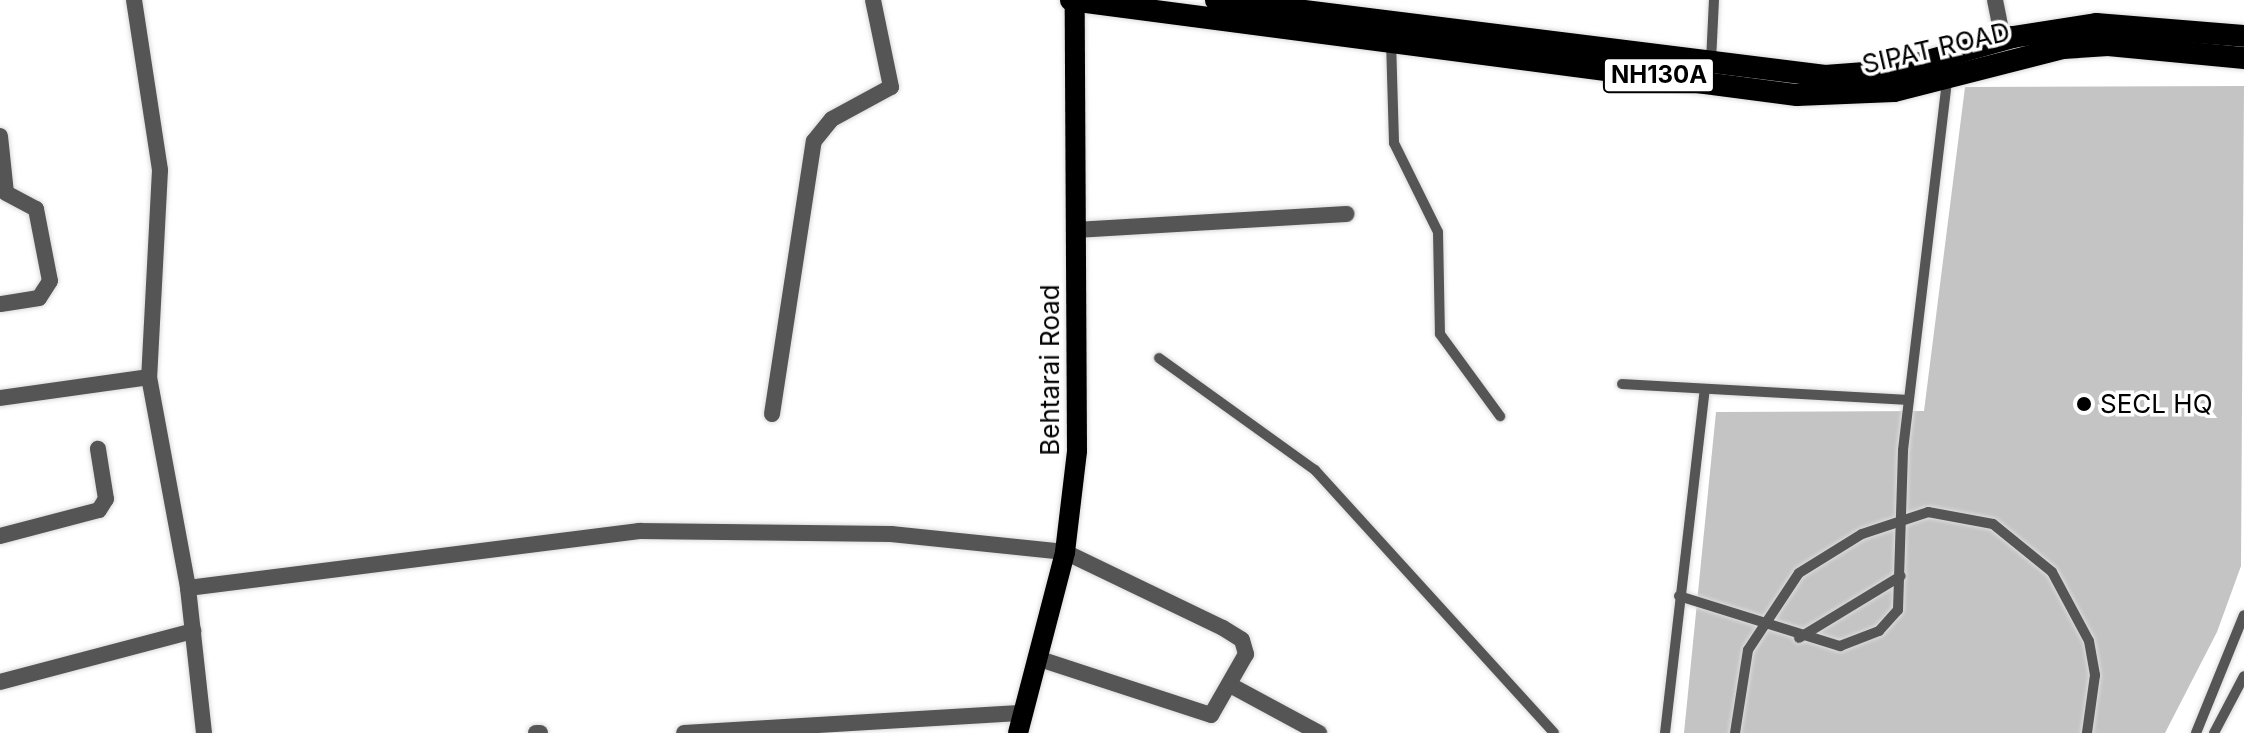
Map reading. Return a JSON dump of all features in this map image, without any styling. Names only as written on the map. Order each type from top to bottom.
[{"type":"highway","name":"SIPAT ROAD","points":[[1073,0],[1797,95],[1845,97],[1947,77],[2026,55],[2108,45],[2244,58]]},
{"type":"highway","name":"SIPAT ROAD","points":[[1216,0],[1357,9],[1711,63],[1859,76],[2003,40],[2096,24],[2244,36]]},
{"type":"main road","name":"Behtarai Road","points":[[1020,723],[1065,552],[1077,451],[1073,0]]},
{"type":"street","points":[[134,0],[160,170],[149,377],[188,588],[204,733]]},
{"type":"street","points":[[772,414],[814,141],[832,119],[891,87],[873,0]]},
{"type":"street","points":[[1995,0],[2003,40]]},
{"type":"street","points":[[0,136],[6,193],[36,209],[50,281],[39,298],[0,304]]},
{"type":"street","points":[[1075,230],[1347,214]]},
{"type":"street","points":[[0,398],[149,377]]},
{"type":"street","points":[[0,536],[99,510],[106,499],[98,449]]},
{"type":"street","points":[[188,588],[639,531],[891,534],[1065,552],[1242,640],[1246,654],[1218,709],[1202,714],[1037,658]]},
{"type":"street","points":[[0,682],[193,631]]},
{"type":"street","points":[[1232,686],[1319,733]]},
{"type":"street","points":[[684,733],[1020,723]]},
{"type":"lane","points":[[1711,63],[1714,0]]},
{"type":"lane","points":[[1391,41],[1394,143],[1438,232],[1440,334],[1500,416]]},
{"type":"lane","points":[[1679,596],[1799,638],[1840,646],[1879,631],[1898,610],[1909,400],[1947,77]]},
{"type":"lane","points":[[1159,358],[1315,470],[1554,733]]},
{"type":"lane","points":[[1622,384],[1909,400]]},
{"type":"lane","points":[[1665,733],[1705,389]]},
{"type":"lane","points":[[1735,733],[1736,699],[1760,623],[1799,573],[1830,550],[1904,517],[1952,514],[1993,524],[2052,572],[2089,641],[2095,675],[2087,733]]},
{"type":"lane","points":[[1799,638],[1901,576]]},
{"type":"lane","points":[[2196,733],[2222,684],[2244,615]]},
{"type":"lane","points":[[2214,733],[2244,676]]},
{"type":"building","name":"SECL HQ","points":[[2244,86],[2241,566],[2217,632],[2165,733],[1684,733],[1716,412],[1924,411],[1965,87]]},
{"type":"place","name":"SECL HQ","points":[[2084,404]]}]
